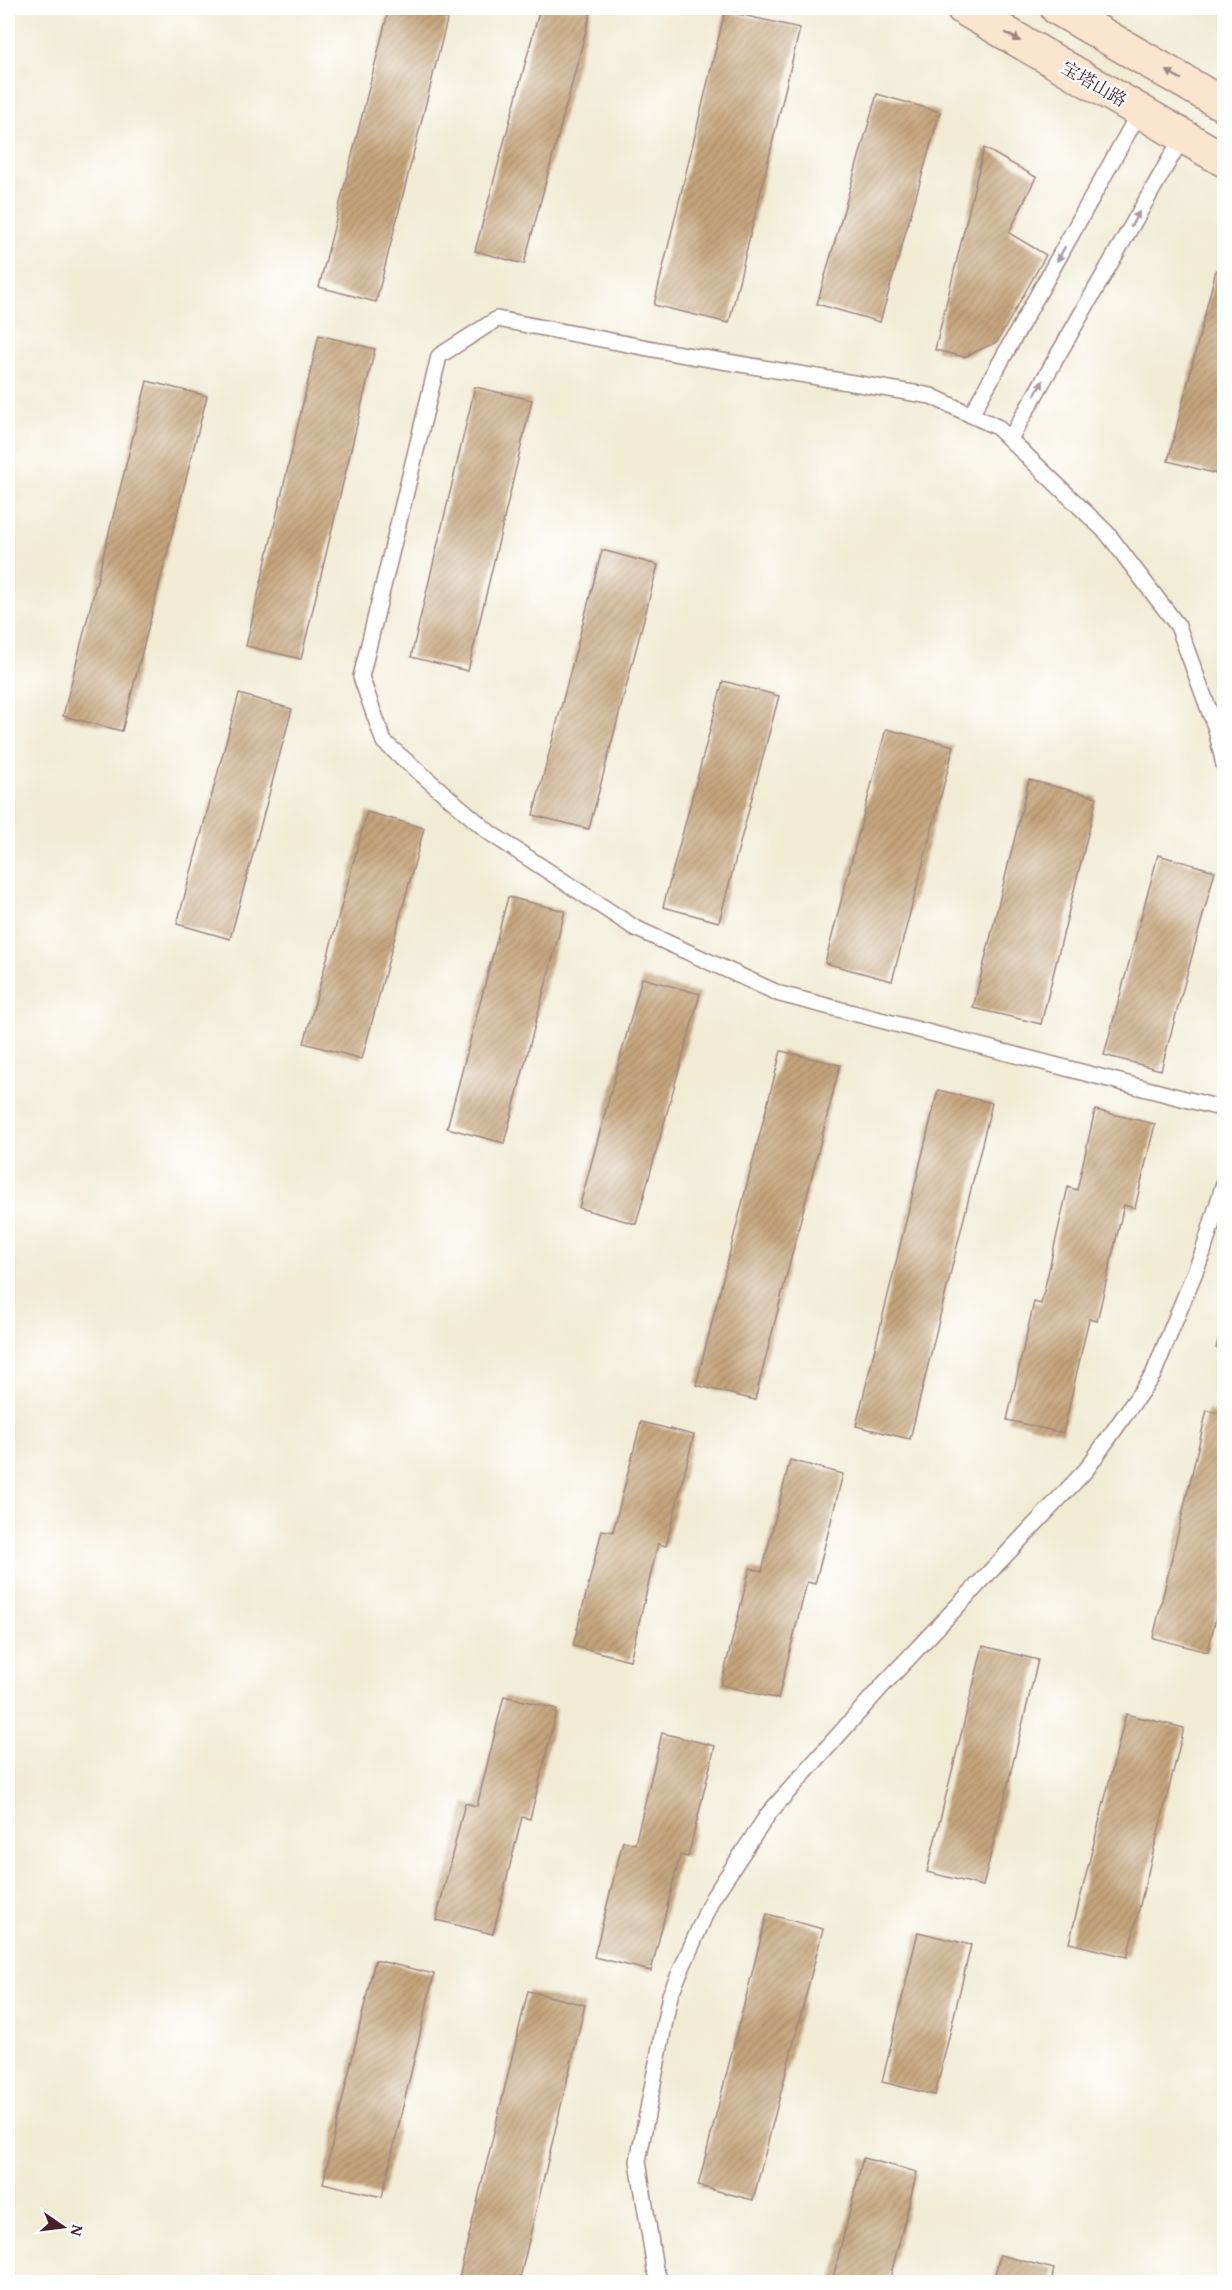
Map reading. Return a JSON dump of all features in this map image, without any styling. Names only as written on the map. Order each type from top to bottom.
[{"type":"street","name":"宝塔山路","points":[[963,8],[1224,160]]},
{"type":"street","points":[[1057,8],[1224,105]]},
{"type":"lane","points":[[971,415],[1140,111]]},
{"type":"lane","points":[[1010,439],[1183,136]]},
{"type":"lane","points":[[1224,761],[1216,729],[1178,626],[1107,532],[997,427],[931,396],[674,353],[497,318],[439,356],[361,677],[384,742],[490,832],[635,928],[780,994],[1224,1109]]},
{"type":"lane","points":[[661,2283],[656,2269],[638,2161],[670,1995],[712,1899],[769,1813],[884,1685],[1086,1470],[1153,1375],[1203,1252],[1224,1183]]},
{"type":"building","points":[[389,8],[450,8],[376,302],[319,287]]},
{"type":"building","points":[[540,8],[592,8],[524,264],[475,251]]},
{"type":"building","points":[[725,11],[800,28],[729,323],[654,305]]},
{"type":"building","points":[[877,94],[940,112],[880,322],[817,304]]},
{"type":"building","points":[[984,148],[1036,177],[1009,233],[1046,255],[997,342],[964,357],[935,350]]},
{"type":"building","points":[[1216,270],[1224,275],[1224,476],[1168,461]]},
{"type":"building","points":[[319,335],[375,349],[301,659],[246,646]]},
{"type":"building","points":[[147,381],[207,396],[122,731],[63,716]]},
{"type":"building","points":[[475,387],[532,400],[468,671],[411,657]]},
{"type":"building","points":[[602,550],[658,565],[589,829],[533,815]]},
{"type":"building","points":[[723,681],[779,696],[719,922],[663,907]]},
{"type":"building","points":[[239,694],[292,709],[230,939],[177,924]]},
{"type":"building","points":[[886,729],[954,746],[892,981],[825,963]]},
{"type":"building","points":[[1029,780],[1097,797],[1041,1024],[973,1008]]},
{"type":"building","points":[[367,812],[424,828],[362,1059],[304,1043]]},
{"type":"building","points":[[1158,855],[1215,871],[1161,1070],[1104,1055]]},
{"type":"building","points":[[508,897],[565,911],[504,1143],[447,1128]]},
{"type":"building","points":[[642,978],[700,994],[636,1224],[579,1208]]},
{"type":"building","points":[[781,1051],[840,1065],[755,1400],[696,1385]]},
{"type":"building","points":[[938,1090],[992,1103],[910,1439],[856,1426]]},
{"type":"building","points":[[1095,1110],[1155,1124],[1135,1208],[1124,1205],[1097,1321],[1089,1319],[1063,1433],[1007,1420],[1034,1302],[1041,1304],[1068,1187],[1077,1190]]},
{"type":"building","points":[[1224,1317],[1224,1350],[1216,1348]]},
{"type":"building","points":[[1207,1410],[1224,1415],[1224,1581],[1208,1652],[1153,1638]]},
{"type":"building","points":[[641,1422],[694,1435],[666,1546],[658,1544],[630,1660],[573,1646],[602,1530],[613,1532]]},
{"type":"building","points":[[790,1460],[843,1474],[815,1584],[807,1582],[778,1699],[721,1685],[750,1568],[762,1571]]},
{"type":"building","points":[[983,1646],[1038,1660],[983,1886],[927,1872]]},
{"type":"building","points":[[504,1696],[557,1709],[530,1819],[522,1817],[493,1934],[436,1920],[465,1803],[477,1806]]},
{"type":"building","points":[[1126,1714],[1184,1728],[1127,1957],[1069,1943]]},
{"type":"building","points":[[662,1733],[715,1746],[688,1857],[680,1855],[651,1971],[594,1957],[623,1841],[635,1844]]},
{"type":"building","points":[[767,1914],[823,1929],[753,2200],[698,2186]]},
{"type":"building","points":[[918,1932],[971,1945],[935,2095],[882,2082]]},
{"type":"building","points":[[375,1960],[434,1974],[382,2197],[323,2183]]},
{"type":"building","points":[[528,1991],[585,2005],[519,2282],[458,2282]]},
{"type":"building","points":[[863,2158],[917,2172],[889,2282],[832,2282]]},
{"type":"building","points":[[1000,2255],[1054,2269],[1051,2282],[993,2282]]}]
